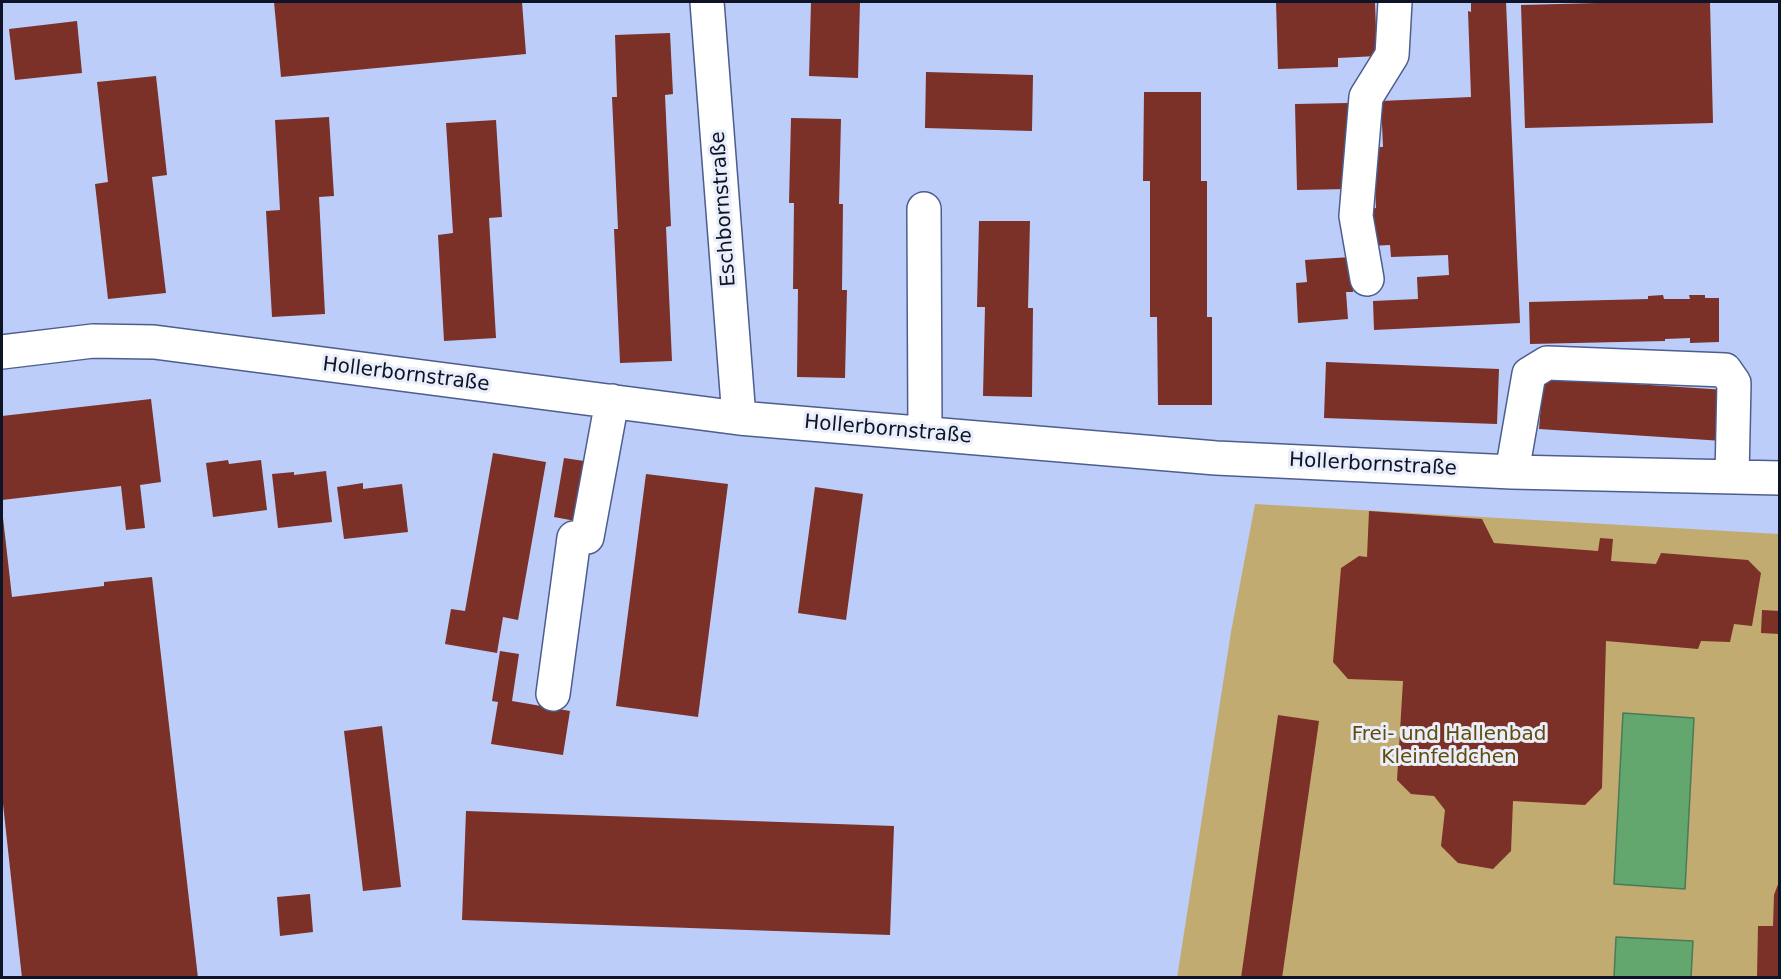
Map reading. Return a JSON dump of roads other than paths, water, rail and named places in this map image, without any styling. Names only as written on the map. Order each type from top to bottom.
[{"type":"street","name":"Eschbornstraße","points":[[707,2],[739,418]]},
{"type":"street","points":[[1367,279],[1356,216],[1366,97],[1392,55],[1395,2]]},
{"type":"street","points":[[924,209],[926,433]]},
{"type":"street","name":"Hollerbornstraße","points":[[2,352],[93,341],[154,342],[739,418],[1216,458],[1512,472],[1779,478]]},
{"type":"street","points":[[1512,472],[1529,374],[1546,363],[1725,370],[1734,383],[1732,477]]},
{"type":"street","points":[[553,694],[574,538],[587,537],[612,401]]},
{"type":"park label","name":"Frei- und Hallenbad Kleinfeldchen","points":[[1449,746]]}]
